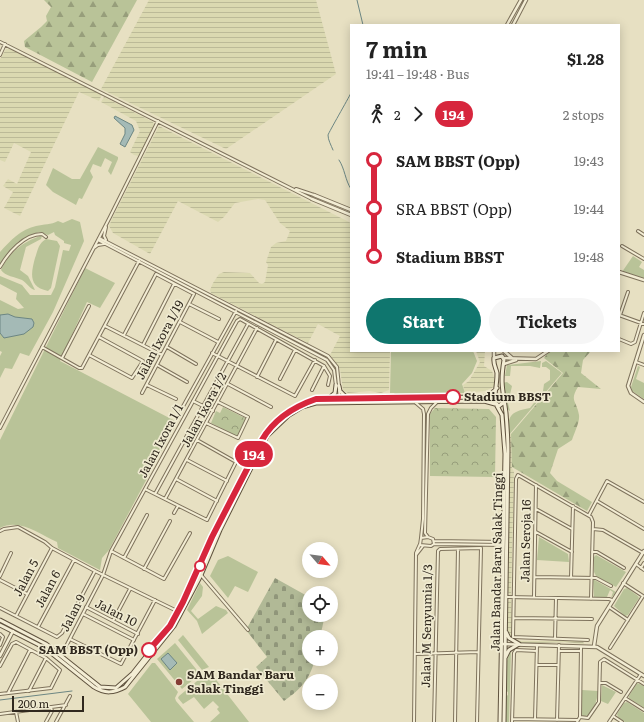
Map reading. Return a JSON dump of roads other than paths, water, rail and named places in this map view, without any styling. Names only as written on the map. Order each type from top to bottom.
[{"type":"main road","points":[[496,405],[497,388],[494,358],[502,357]]},
{"type":"main road","name":"Jalan Bandar Baru Salak Tinggi","points":[[499,722],[501,710],[505,629],[508,451],[501,384],[503,364],[502,357]]},
{"type":"main road","points":[[338,386],[340,391],[347,398]]},
{"type":"main road","points":[[328,399],[335,393],[338,386]]},
{"type":"main road","points":[[0,625],[60,657],[100,687],[116,688],[133,673],[170,626],[197,572],[212,537],[268,429],[286,412],[316,399],[484,397],[491,394],[497,388]]},
{"type":"main road","points":[[391,404],[392,397]]},
{"type":"main road","points":[[0,620],[46,644],[94,688],[101,692],[117,691],[125,686],[136,674],[174,626],[182,613],[220,530],[267,436],[289,415],[302,407],[316,403],[391,404],[484,401],[502,406],[504,402]]},
{"type":"main road","name":"Jalan Bandar Baru Salak Tinggi","points":[[496,405],[502,415],[505,454],[504,534],[506,544],[504,554],[504,722]]},
{"type":"main road","points":[[505,629],[509,638],[519,644],[510,650],[505,660]]},
{"type":"street","points":[[508,24],[521,0]]},
{"type":"street","points":[[514,24],[526,0]]},
{"type":"street","points":[[0,42],[293,188],[350,215]]},
{"type":"street","points":[[0,55],[6,44]]},
{"type":"street","points":[[0,428],[158,121]]},
{"type":"street","points":[[313,197],[350,210]]},
{"type":"street","points":[[106,224],[104,236],[106,243]]},
{"type":"street","points":[[638,231],[644,235]]},
{"type":"street","points":[[0,268],[17,245],[38,234],[42,234],[46,237]]},
{"type":"street","points":[[98,239],[328,356],[337,367],[338,403]]},
{"type":"street","points":[[91,251],[98,245],[106,243]]},
{"type":"street","points":[[622,246],[644,259]]},
{"type":"street","points":[[42,347],[81,368],[84,366],[140,260]]},
{"type":"street","points":[[620,272],[644,280]]},
{"type":"street","points":[[124,335],[156,274],[174,284],[142,345]]},
{"type":"street","name":"Jalan Ixora 1/19","points":[[142,393],[194,294],[174,284]]},
{"type":"street","points":[[620,312],[628,292]]},
{"type":"street","points":[[189,304],[219,319]]},
{"type":"street","points":[[62,358],[89,306]]},
{"type":"street","points":[[181,410],[236,310]]},
{"type":"street","points":[[620,339],[631,344],[634,343],[644,313]]},
{"type":"street","points":[[620,315],[644,324]]},
{"type":"street","name":"Jalan Ixora 1/1","points":[[104,575],[111,551],[237,320],[240,319],[248,324]]},
{"type":"street","points":[[180,322],[218,342]]},
{"type":"street","points":[[155,494],[248,324],[324,366],[330,376],[328,385]]},
{"type":"street","points":[[105,326],[162,355]]},
{"type":"street","name":"Jalan Ixora 1/2","points":[[165,499],[257,328]]},
{"type":"street","points":[[644,335],[628,389],[631,393],[644,402]]},
{"type":"street","points":[[89,355],[132,378],[143,361],[142,359],[99,337]]},
{"type":"street","points":[[257,377],[276,340]]},
{"type":"street","points":[[167,347],[196,364]]},
{"type":"street","points":[[280,379],[296,350]]},
{"type":"street","points":[[494,352],[494,358]]},
{"type":"street","points":[[502,352],[502,357],[513,359],[536,359],[546,352]]},
{"type":"street","points":[[503,352],[513,359]]},
{"type":"street","points":[[212,353],[257,377],[296,395],[315,360]]},
{"type":"street","points":[[503,364],[518,359]]},
{"type":"street","points":[[636,362],[644,365]]},
{"type":"street","points":[[157,365],[187,382]]},
{"type":"street","points":[[312,390],[324,366]]},
{"type":"street","points":[[147,384],[176,399]]},
{"type":"street","points":[[228,384],[271,407]]},
{"type":"street","points":[[193,401],[213,412]]},
{"type":"street","points":[[206,423],[238,438],[248,417],[218,402]]},
{"type":"street","points":[[437,402],[428,414],[425,533],[434,541],[496,544],[504,554]]},
{"type":"street","points":[[414,722],[416,654],[416,551],[420,544],[423,519],[424,414],[423,409],[416,403]]},
{"type":"street","points":[[145,489],[207,520],[236,462],[197,440]]},
{"type":"street","points":[[187,460],[227,481]]},
{"type":"street","points":[[588,640],[513,637],[517,477],[519,475],[593,519],[591,599]]},
{"type":"street","points":[[176,479],[217,501]]},
{"type":"street","points":[[589,516],[606,482],[609,482],[644,502]]},
{"type":"street","name":"Jalan Seroja 16","points":[[534,597],[536,486]]},
{"type":"street","points":[[596,501],[644,528]]},
{"type":"street","points":[[174,513],[178,506]]},
{"type":"street","points":[[571,578],[573,506]]},
{"type":"street","points":[[536,509],[572,529]]},
{"type":"street","points":[[124,558],[147,515]]},
{"type":"street","points":[[144,569],[170,521]]},
{"type":"street","points":[[0,531],[18,527],[74,560],[130,589],[182,613]]},
{"type":"street","points":[[593,529],[604,530],[643,552],[612,600],[595,630],[594,646]]},
{"type":"street","points":[[536,532],[572,552]]},
{"type":"street","points":[[111,551],[162,579],[167,576],[190,533]]},
{"type":"street","points":[[496,544],[504,534]]},
{"type":"street","points":[[421,538],[428,537]]},
{"type":"street","points":[[420,544],[423,546],[431,546],[434,544],[506,544]]},
{"type":"street","points":[[416,555],[423,546]]},
{"type":"street","name":"Jalan 5","points":[[16,616],[52,548]]},
{"type":"street","points":[[455,722],[458,549],[481,548],[477,722]]},
{"type":"street","name":"Jalan M Senyumia 1/3","points":[[434,722],[438,551],[440,549],[458,549]]},
{"type":"street","points":[[592,552],[597,552],[624,568]]},
{"type":"street","points":[[0,576],[11,553]]},
{"type":"street","name":"Jalan 6","points":[[38,627],[74,560]]},
{"type":"street","points":[[641,568],[644,563]]},
{"type":"street","points":[[636,564],[644,570]]},
{"type":"street","points":[[0,608],[57,637],[62,633],[95,571]]},
{"type":"street","points":[[197,572],[201,574],[248,630]]},
{"type":"street","name":"Jalan 9","points":[[60,657],[104,575]]},
{"type":"street","points":[[535,577],[596,578],[611,586]]},
{"type":"street","points":[[0,580],[28,594]]},
{"type":"street","points":[[610,648],[643,596],[623,583]]},
{"type":"street","points":[[113,621],[130,589]]},
{"type":"street","points":[[506,597],[612,600]]},
{"type":"street","points":[[555,639],[556,598]]},
{"type":"street","points":[[70,639],[121,664],[155,600]]},
{"type":"street","points":[[608,607],[628,620]]},
{"type":"street","name":"Jalan 10","points":[[86,608],[138,634]]},
{"type":"street","name":"Jalan 10","points":[[83,614],[134,640]]},
{"type":"street","points":[[514,618],[592,619]]},
{"type":"street","points":[[0,656],[14,628]]},
{"type":"street","points":[[0,645],[3,639],[1,635]]},
{"type":"street","points":[[0,667],[12,644],[16,642],[46,658],[60,670],[51,688],[0,694]]},
{"type":"street","points":[[504,644],[594,646],[644,676]]},
{"type":"street","points":[[535,719],[537,645]]},
{"type":"street","points":[[557,720],[559,645]]},
{"type":"street","points":[[537,651],[516,650],[514,653],[512,720],[535,719],[577,721],[580,717],[581,646]]},
{"type":"street","points":[[8,693],[30,650]]},
{"type":"street","points":[[559,651],[581,651]]},
{"type":"street","points":[[416,654],[478,652]]},
{"type":"street","points":[[29,691],[46,658]]},
{"type":"street","points":[[580,717],[588,718],[599,702],[600,662],[604,659],[644,684]]},
{"type":"street","points":[[536,665],[558,665]]},
{"type":"street","points":[[609,722],[641,674]]},
{"type":"street","points":[[600,683],[606,683],[621,692]]},
{"type":"street","points":[[56,722],[70,696]]},
{"type":"street","points":[[625,698],[644,710]]},
{"type":"street","points":[[0,714],[66,705]]},
{"type":"street","points":[[46,722],[52,711],[51,707]]},
{"type":"street","points":[[16,712],[18,722]]},
{"type":"street","points":[[613,716],[622,722]]},
{"type":"water","points":[[115,116],[132,125],[134,130],[125,147],[120,144],[125,134],[125,128],[114,118]]},
{"type":"water","points":[[8,314],[15,317],[32,319],[34,323],[33,327],[24,334],[4,338],[0,333],[0,315]]},
{"type":"water","points":[[168,653],[177,663],[170,670],[161,659]]},
{"type":"waterway","points":[[357,0],[363,24]]},
{"type":"waterway","points":[[333,150],[328,135],[350,95]]},
{"type":"waterway","points":[[339,160],[350,187]]},
{"type":"waterway","points":[[0,700],[72,691]]},
{"type":"place","name":"Stadium BBST","points":[[453,397]]},
{"type":"place","name":"SAM BBST (Opp)","points":[[149,650]]},
{"type":"place","name":"SAM Bandar Baru Salak Tinggi","points":[[179,682]]}]
